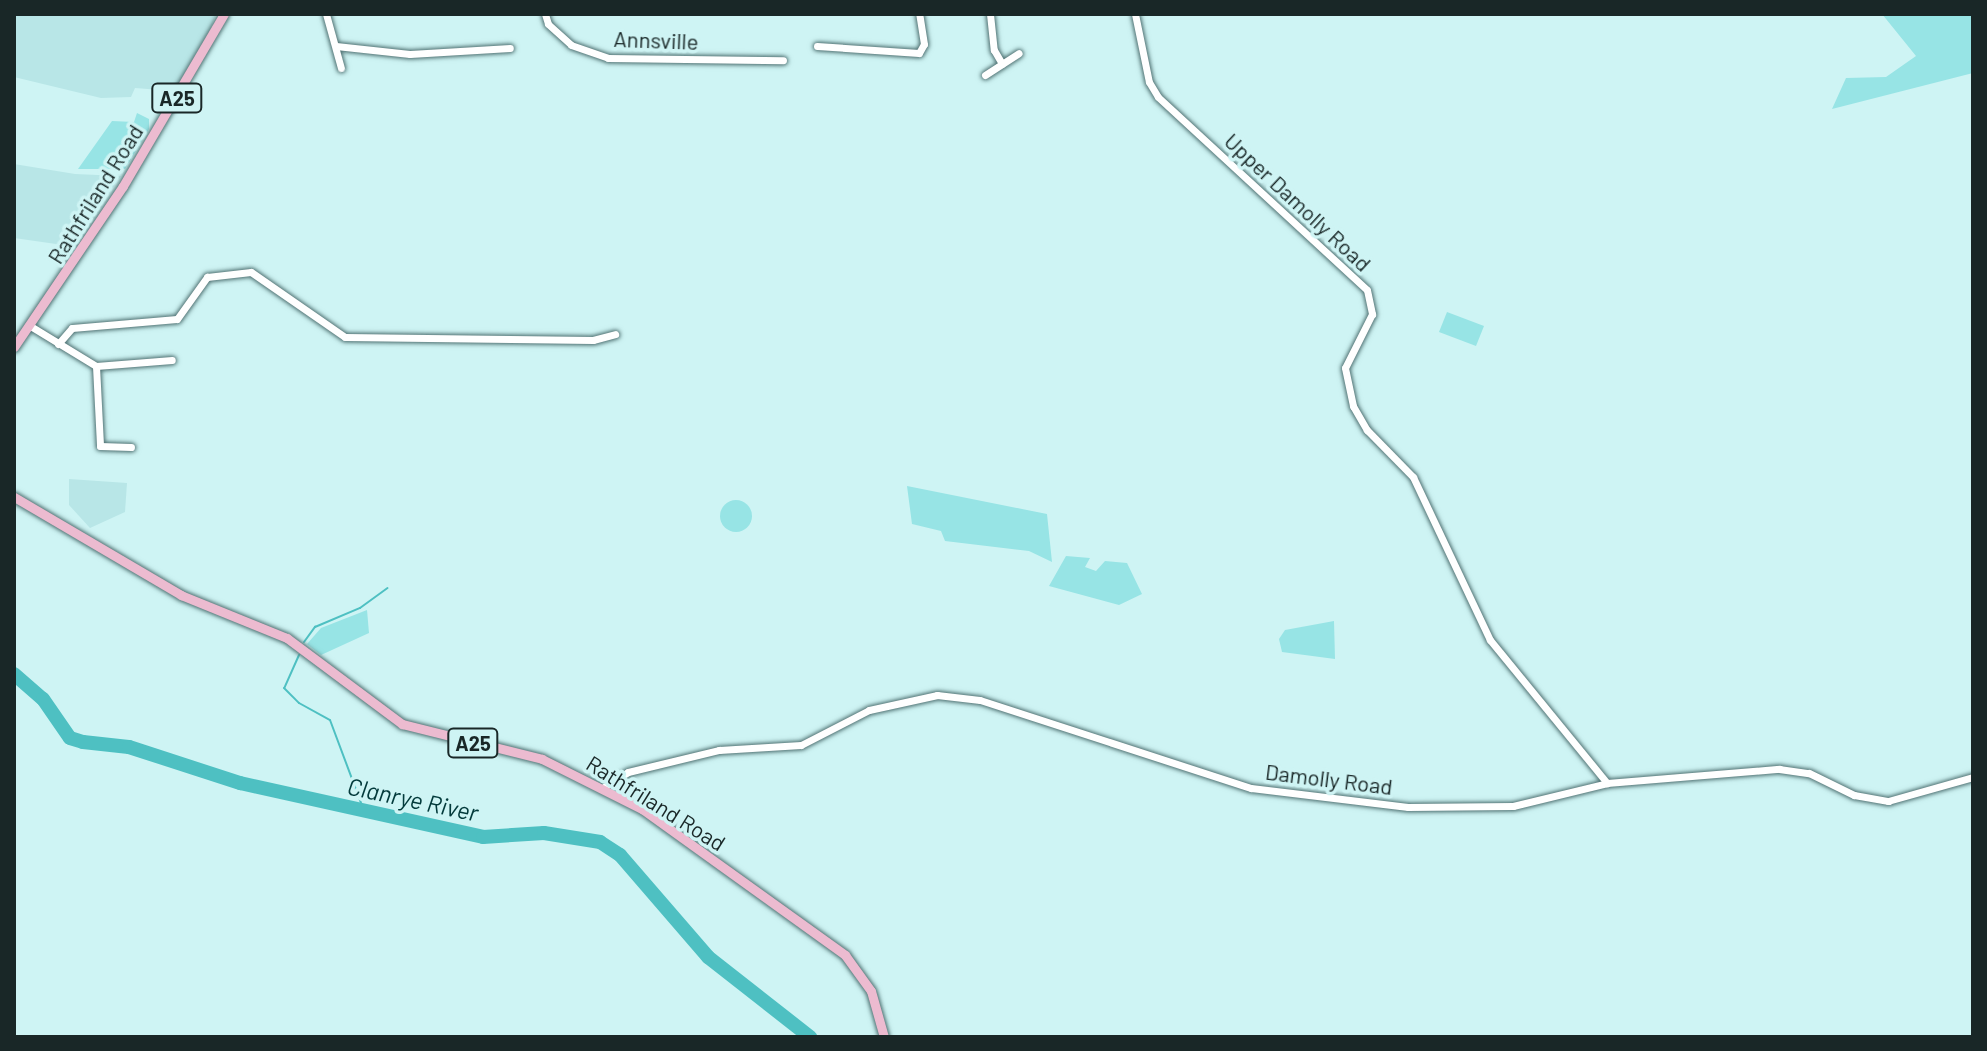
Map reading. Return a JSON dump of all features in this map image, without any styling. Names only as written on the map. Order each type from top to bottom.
[{"type":"main road","name":"Rathfriland Road","points":[[14,347],[32,327],[208,49],[224,14]]},
{"type":"main road","name":"Rathfriland Road","points":[[14,497],[181,595],[287,638],[402,724],[542,759],[604,787],[692,842],[845,955],[871,991],[884,1037]]},
{"type":"street","points":[[326,14],[341,68]]},
{"type":"street","name":"Annsville","points":[[545,14],[548,24],[571,45],[608,58],[779,60],[775,48]]},
{"type":"street","points":[[817,46],[919,53],[924,44],[919,14]]},
{"type":"street","points":[[990,14],[991,37],[1002,64]]},
{"type":"street","name":"Upper Damolly Road","points":[[1135,14],[1149,82],[1158,97],[1367,290],[1372,314],[1345,368],[1353,406],[1367,430],[1413,477],[1490,640],[1607,783]]},
{"type":"street","points":[[336,46],[410,54],[510,48]]},
{"type":"street","points":[[985,75],[1019,53]]},
{"type":"street","points":[[58,344],[72,328],[177,319],[207,277],[251,272],[345,337],[593,340],[615,334]]},
{"type":"street","points":[[32,327],[96,366],[172,360]]},
{"type":"street","points":[[96,366],[100,446],[131,447]]},
{"type":"street","name":"Damolly Road","points":[[604,787],[628,772],[719,750],[801,745],[869,710],[962,695],[1110,746],[1278,794],[1408,807],[1513,806],[1607,783],[1779,769],[1809,773],[1854,795],[1888,801],[1973,777]]},
{"type":"shaded area","points":[[14,14],[216,14],[186,92],[135,88],[131,97],[101,98],[14,77]]},
{"type":"shaded area","points":[[1882,14],[1973,14],[1973,73],[1832,109],[1846,78],[1886,77],[1916,56]]},
{"type":"shaded area","points":[[137,113],[149,119],[149,129],[125,169],[78,169],[112,121],[134,122]]},
{"type":"shaded area","points":[[14,164],[75,174],[121,176],[76,239],[65,238],[63,245],[14,238]]},
{"type":"shaded area","points":[[1447,312],[1484,326],[1476,346],[1439,332]]},
{"type":"shaded area","points":[[69,479],[127,483],[125,512],[90,528],[69,505]]},
{"type":"shaded area","points":[[907,486],[1047,514],[1052,562],[1029,551],[945,541],[941,531],[912,524]]},
{"type":"shaded area","points":[[736,500],[748,504],[752,516],[748,528],[736,532],[724,528],[720,516],[724,504]]},
{"type":"shaded area","points":[[1066,556],[1090,558],[1085,567],[1096,571],[1105,561],[1127,563],[1142,594],[1119,605],[1049,586]]},
{"type":"shaded area","points":[[367,610],[369,633],[321,655],[307,644],[321,628]]},
{"type":"shaded area","points":[[1334,621],[1335,659],[1282,652],[1279,639],[1285,630]]},
{"type":"waterway","points":[[304,642],[315,627],[360,608],[388,588]]},
{"type":"waterway","points":[[299,655],[284,688],[299,703],[330,720],[364,811]]},
{"type":"waterway","name":"Clanrye River","points":[[14,674],[43,699],[70,738],[83,742],[129,747],[240,783],[483,837],[544,833],[600,842],[620,855],[708,957],[810,1037]]}]
